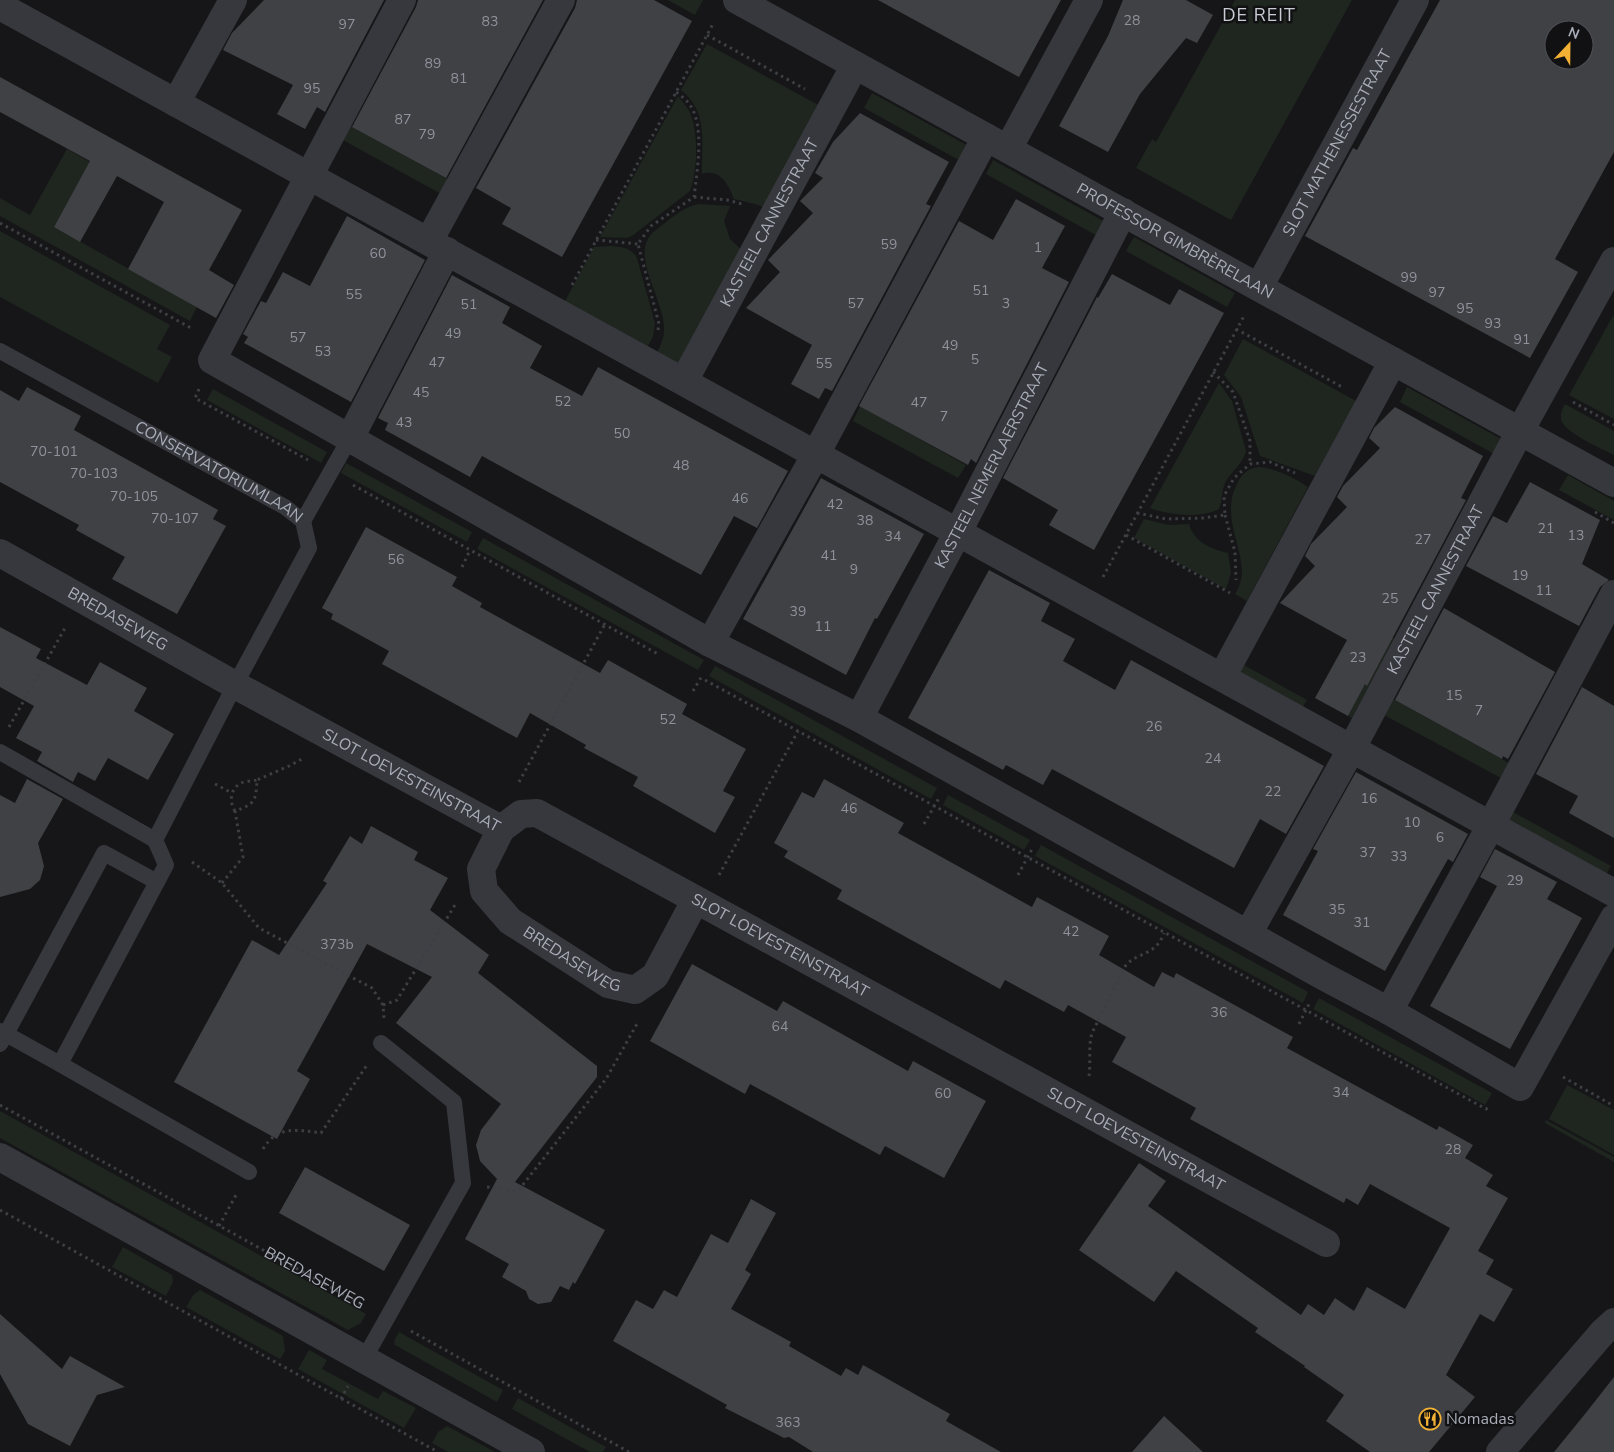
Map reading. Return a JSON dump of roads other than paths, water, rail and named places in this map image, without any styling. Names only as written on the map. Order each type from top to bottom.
[{"type":"street","points":[[176,103],[232,0]]},
{"type":"street","points":[[402,0],[216,352],[350,438],[710,643],[860,718],[1389,1011],[1520,1087],[1614,918]]},
{"type":"street","points":[[350,438],[438,246],[561,0]]},
{"type":"street","name":"PROFESSOR GIMBRÈRELAAN","points":[[737,0],[1614,483]]},
{"type":"street","points":[[710,643],[816,454],[997,143],[1089,0]]},
{"type":"street","name":"SLOT MATHENESSESTRAAT","points":[[1259,288],[1415,0]]},
{"type":"street","points":[[0,6],[1614,893]]},
{"type":"street","name":"KASTEEL CANNESTRAAT","points":[[684,381],[855,65]]},
{"type":"street","name":"KASTEEL NEMERLAERSTRAAT","points":[[860,718],[1123,212]]},
{"type":"street","name":"KASTEEL CANNESTRAAT","points":[[1352,748],[1520,431],[1614,261]]},
{"type":"street","points":[[1222,677],[1393,361]]},
{"type":"street","name":"BREDASEWEG","points":[[0,553],[235,684]]},
{"type":"street","points":[[1389,1011],[1614,594]]},
{"type":"street","name":"SLOT LOEVESTEINSTRAAT","points":[[235,684],[325,734],[511,821],[537,813],[695,901],[1326,1242]]},
{"type":"street","points":[[1248,934],[1352,748]]},
{"type":"street","name":"BREDASEWEG","points":[[511,821],[481,869],[484,891],[510,921],[608,984],[635,990],[654,976],[695,901]]},
{"type":"street","points":[[0,1156],[531,1452]]},
{"type":"street","points":[[1500,1452],[1610,1323]]},
{"type":"lane","name":"CONSERVATORIUMLAAN","points":[[0,351],[285,508],[303,521],[309,548],[235,684],[155,840]]},
{"type":"lane","points":[[303,521],[350,438]]},
{"type":"lane","points":[[0,752],[155,840],[166,865],[60,1064]]},
{"type":"lane","points":[[157,882],[104,853],[2,1036],[60,1064],[249,1172]]},
{"type":"lane","points":[[364,1359],[464,1183],[454,1102],[381,1044]]},
{"type":"place","name":"Nomadas","points":[[1430,1419]]},
{"type":"district","name":"DE REIT","points":[[1259,15]]}]
